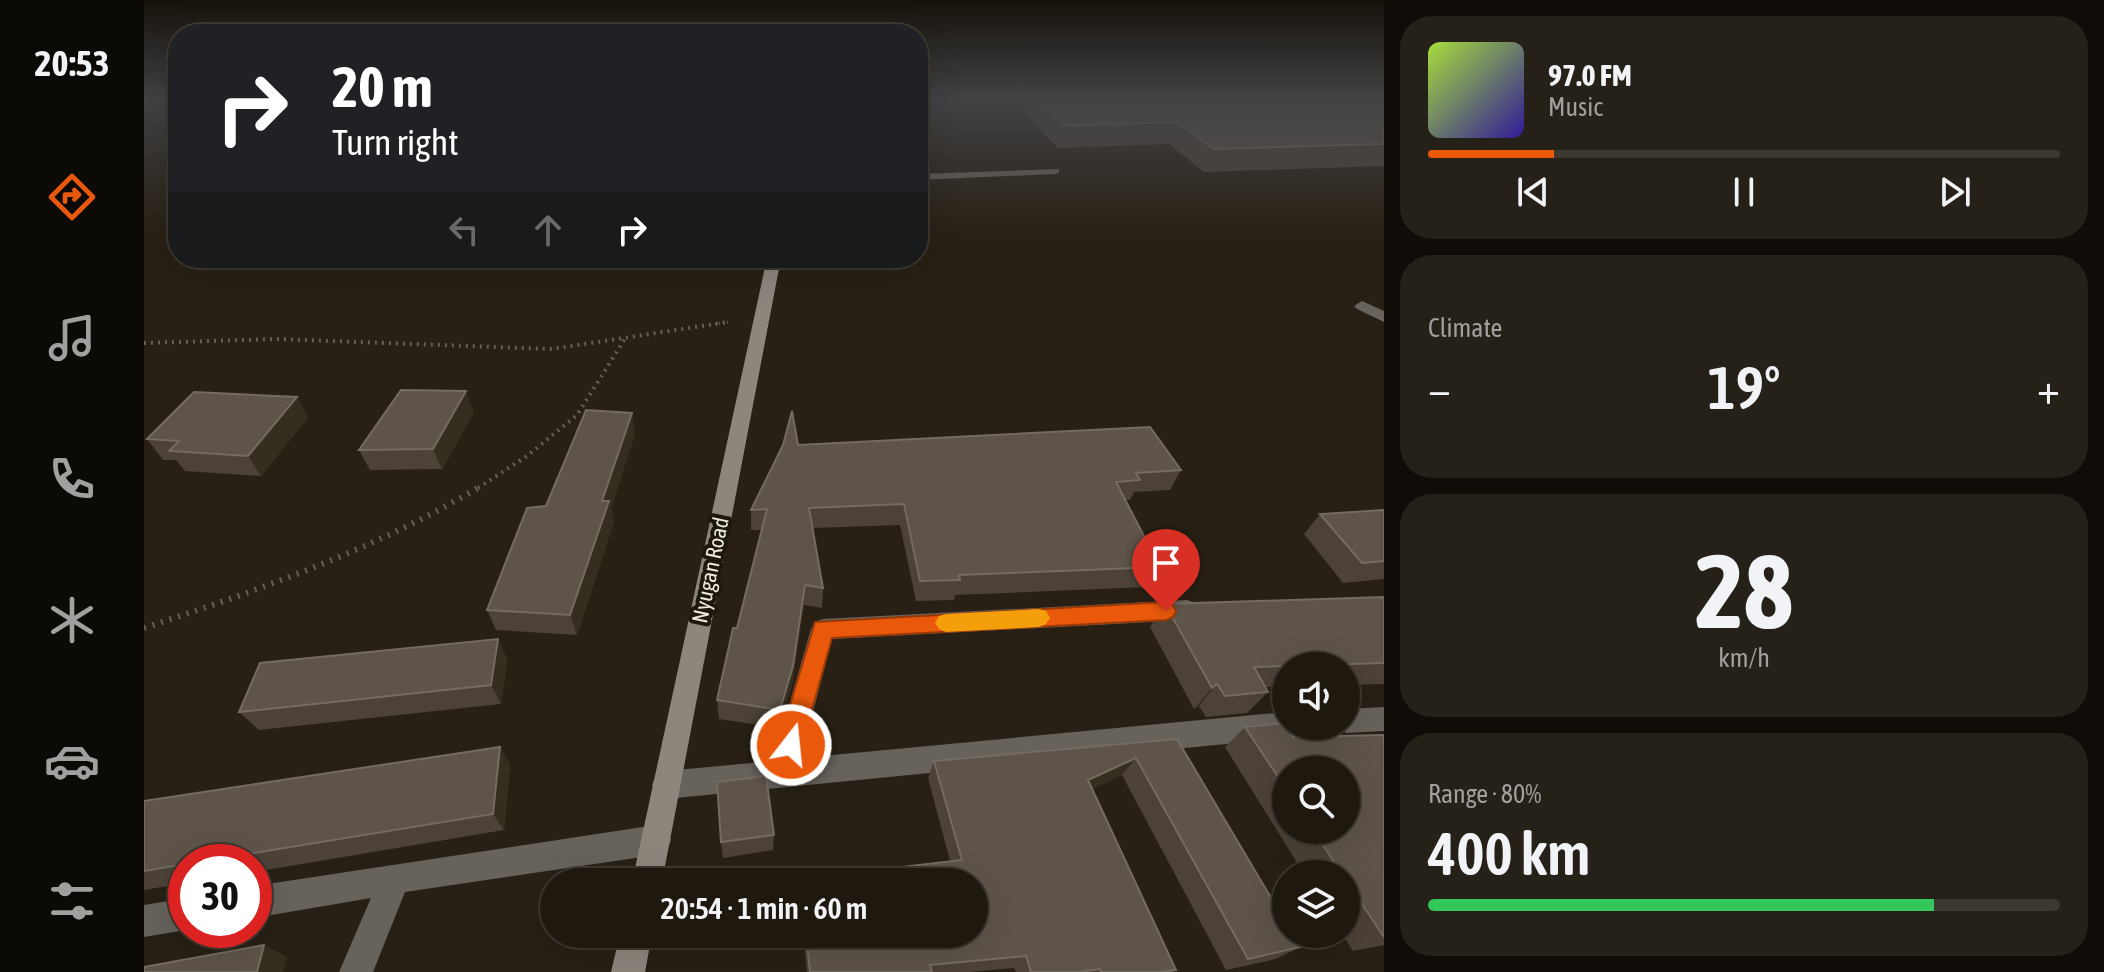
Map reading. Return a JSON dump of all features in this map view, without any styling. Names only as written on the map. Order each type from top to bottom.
[{"type":"main road","name":"Nyugan Road","points":[[650,868],[772,268]]},
{"type":"main road","points":[[628,972],[633,948]]},
{"type":"street","points":[[928,177],[1055,171]]},
{"type":"street","points":[[1362,306],[1384,317]]},
{"type":"street","points":[[783,774],[823,629],[1213,609]]},
{"type":"street","points":[[1360,720],[1384,719]]},
{"type":"street","points":[[666,785],[1272,726]]},
{"type":"street","points":[[272,899],[656,840]]},
{"type":"street","points":[[356,972],[395,878]]},
{"type":"street","points":[[144,921],[168,917]]},
{"type":"path","points":[[144,343],[276,339],[552,349],[762,318]]},
{"type":"path","points":[[144,628],[345,553],[479,488],[571,422],[626,336]]},
{"type":"building","points":[[1206,143],[1384,143],[1384,144],[1214,149]]},
{"type":"building","points":[[401,390],[466,391],[433,449],[359,450]]},
{"type":"building","points":[[194,392],[297,397],[248,456],[169,451],[179,441],[147,439]]},
{"type":"building","points":[[586,410],[632,413],[602,501],[609,501],[570,615],[487,610],[527,508],[546,506]]},
{"type":"building","points":[[792,411],[798,445],[1150,427],[1181,470],[1136,473],[1140,480],[1116,482],[1160,567],[959,575],[960,580],[920,581],[904,504],[809,508],[823,588],[805,585],[793,666],[780,710],[717,700],[733,628],[737,628],[767,509],[751,510],[783,445]]},
{"type":"building","points":[[1384,510],[1384,561],[1362,563],[1320,514]]},
{"type":"building","points":[[1384,597],[1384,663],[1360,664],[1360,652],[1272,652],[1272,666],[1254,667],[1268,692],[1225,696],[1217,684],[1212,688],[1165,604]]},
{"type":"building","points":[[498,639],[491,685],[239,712],[260,663]]},
{"type":"building","points":[[1272,724],[1272,740],[1360,740],[1360,736],[1384,735],[1384,937],[1360,901],[1360,860],[1333,860],[1322,844],[1360,844],[1360,756],[1272,756],[1272,768],[1245,727]]},
{"type":"building","points":[[1177,739],[1272,899],[1272,948],[1296,948],[1248,959],[1136,758],[1088,780],[1176,970],[1031,972],[1026,956],[930,965],[932,972],[810,972],[807,948],[988,948],[988,868],[894,868],[962,860],[934,761]]},
{"type":"building","points":[[500,747],[493,814],[272,850],[272,844],[168,844],[168,867],[144,871],[144,801]]},
{"type":"building","points":[[766,776],[774,835],[721,842],[717,782]]},
{"type":"building","points":[[248,948],[263,948],[257,972],[144,972],[144,967]]},
{"type":"slow traffic","points":[[946,623],[1039,618]]},
{"type":"route","points":[[791,745],[823,629],[1166,611]]}]
